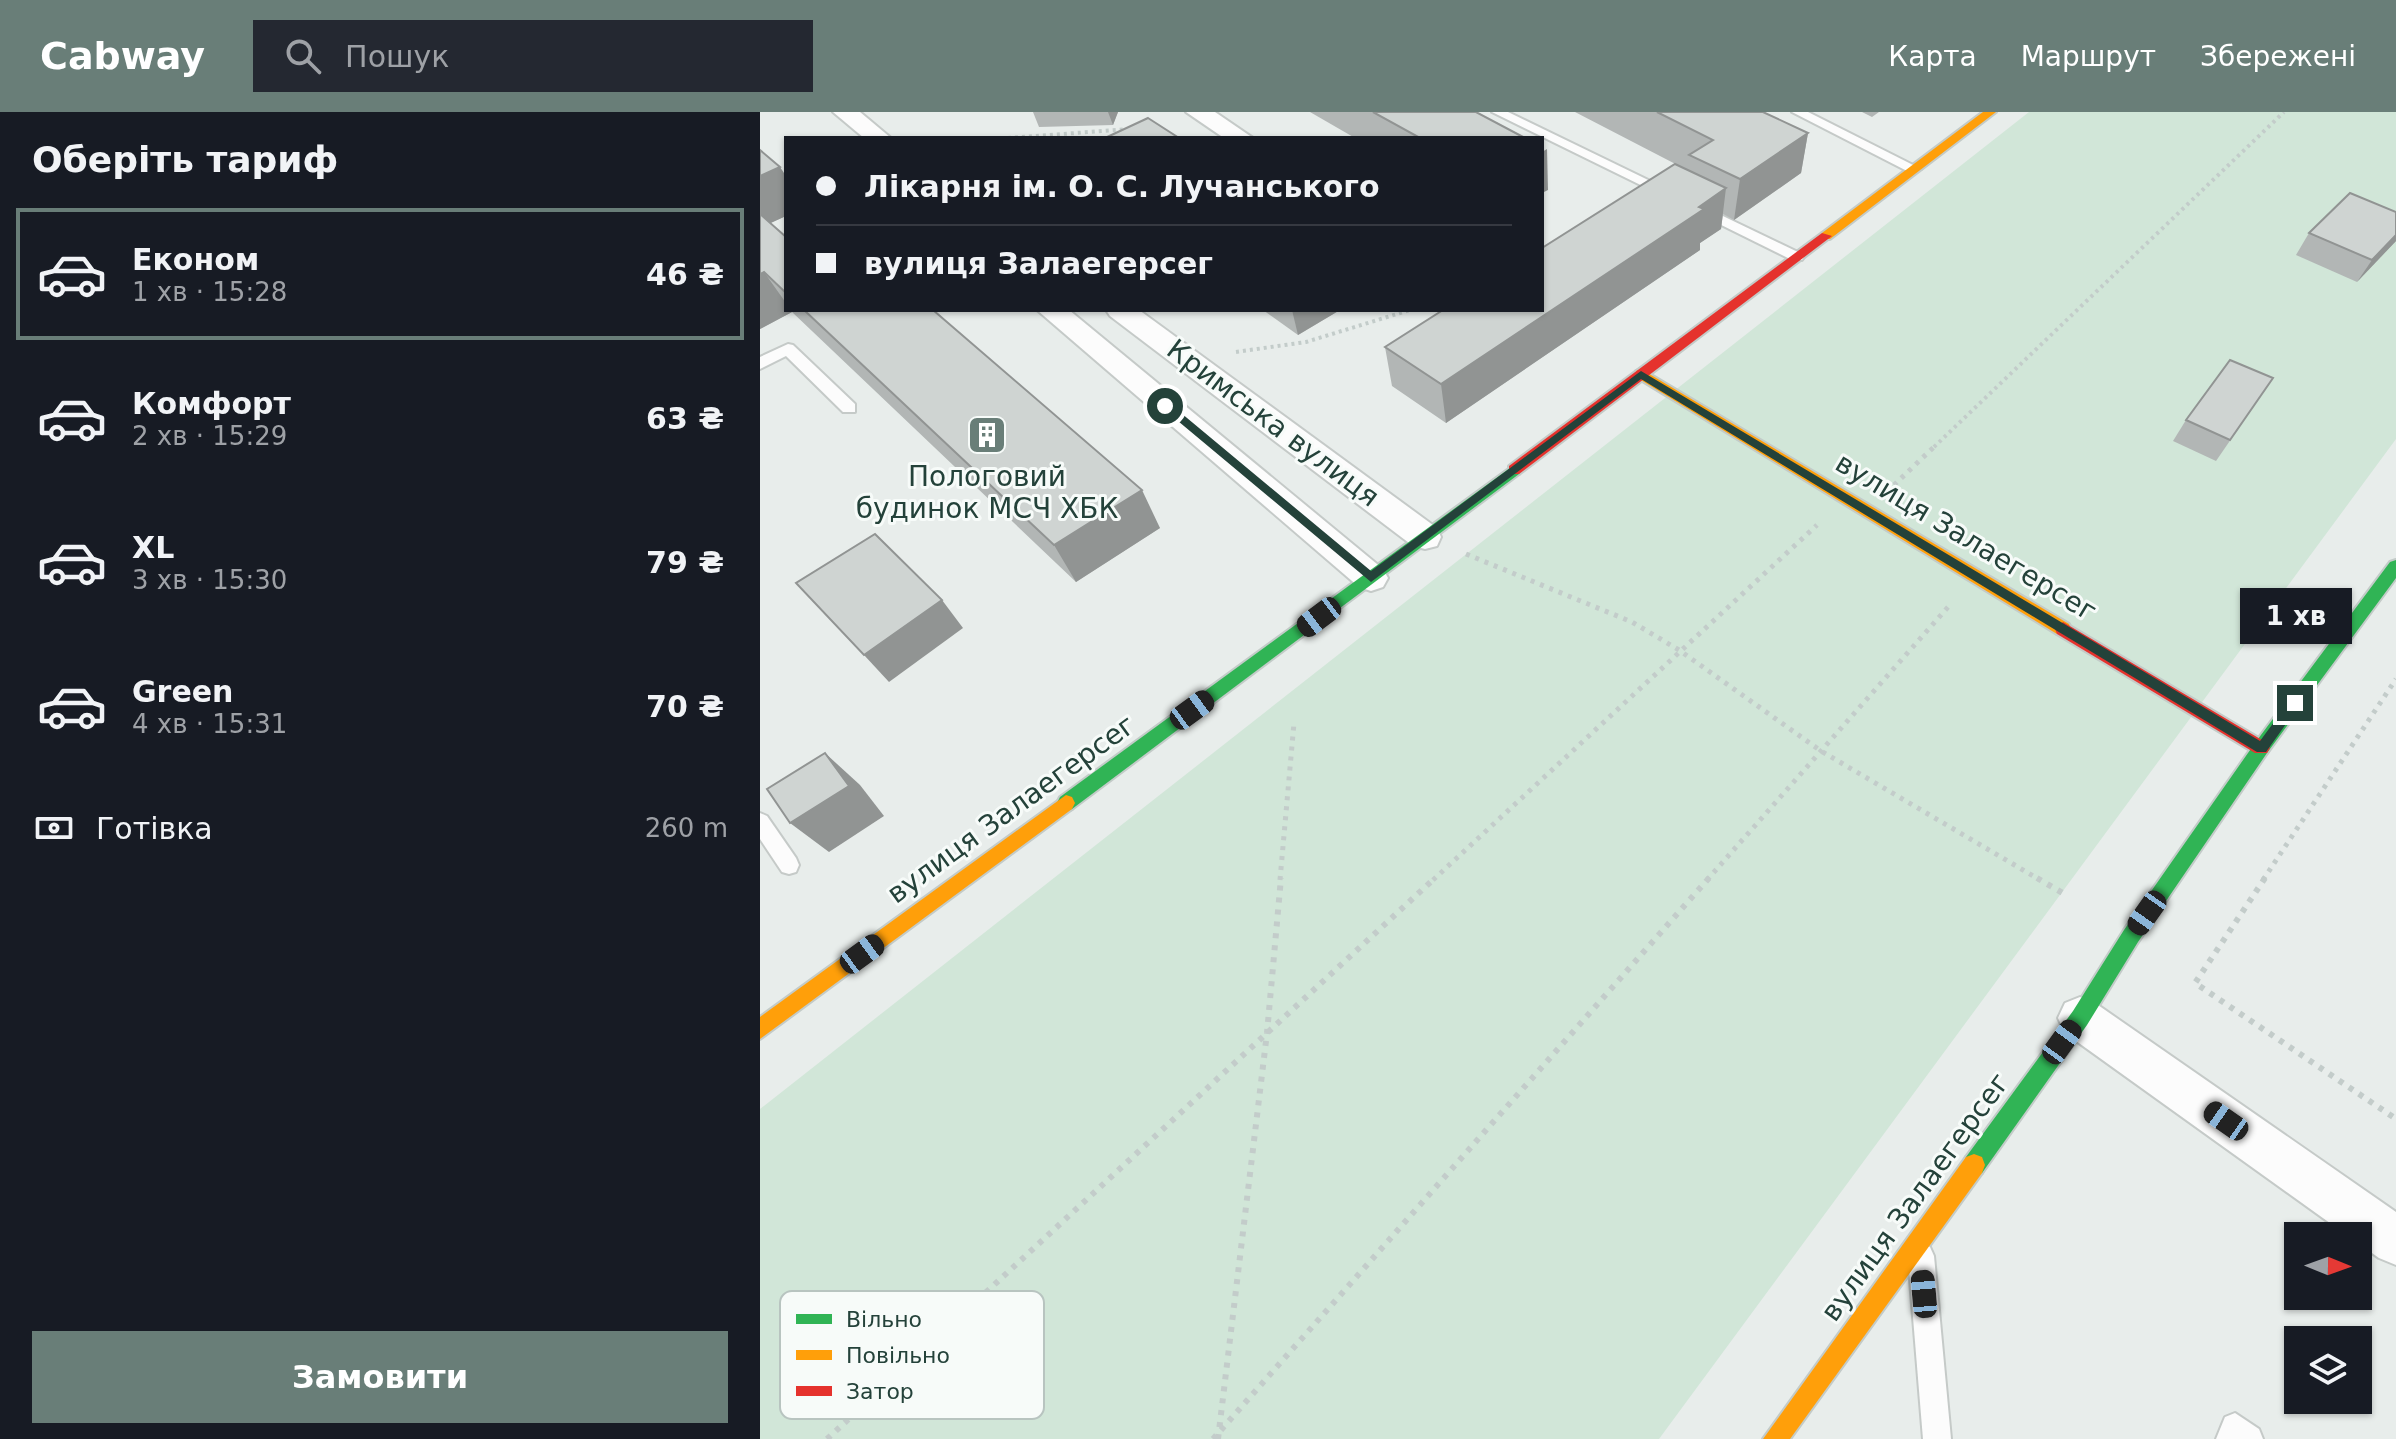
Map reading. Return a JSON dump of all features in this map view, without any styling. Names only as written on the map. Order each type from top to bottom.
[{"type":"main road","name":"вулиця Залаегерсег","points":[[760,1029],[1371,578],[1990,112]]},
{"type":"main road","name":"вулиця Залаегерсег","points":[[1641,374],[2261,748]]},
{"type":"main road","name":"вулиця Залаегерсег","points":[[1775,1439],[1919,1236],[2080,1018],[2131,936],[2261,748],[2396,566]]},
{"type":"street","points":[[845,112],[876,136]]},
{"type":"street","points":[[1198,112],[1238,136]]},
{"type":"street","points":[[1627,200],[1651,185]]},
{"type":"street","name":"Кримська вулиця","points":[[1053,312],[1371,578]]},
{"type":"street","name":"Кримська вулиця","points":[[1123,312],[1425,537]]},
{"type":"street","points":[[2080,1018],[2396,1241]]},
{"type":"lane","points":[[1498,112],[1797,257]]},
{"type":"lane","points":[[1798,112],[1914,169]]},
{"type":"lane","points":[[760,364],[788,349],[849,408]]},
{"type":"lane","points":[[760,822],[789,865]]},
{"type":"lane","points":[[1919,1236],[1937,1439]]},
{"type":"lane","points":[[2230,1439],[2235,1427],[2249,1439]]},
{"type":"path","points":[[987,1291],[1826,517],[1849,531],[2284,112]]},
{"type":"path","points":[[1033,136],[1135,128]]},
{"type":"path","points":[[1187,359],[1306,342],[1404,312]]},
{"type":"path","points":[[1425,537],[1632,622],[1679,650],[1821,751],[2066,895]]},
{"type":"path","points":[[1216,1439],[1959,595]]},
{"type":"path","points":[[2396,679],[2195,983],[2396,1119]]},
{"type":"path","points":[[1220,1431],[1267,1033],[1294,723]]},
{"type":"path","points":[[827,1439],[849,1419]]},
{"type":"green space","points":[[2029,112],[2396,112],[2396,439],[1659,1439],[760,1439],[760,1109]]},
{"type":"building","points":[[1373,112],[1476,112],[1521,136],[1416,136]]},
{"type":"building","points":[[1657,112],[1763,112],[1808,133],[1740,179],[1689,155],[1713,140]]},
{"type":"building","points":[[1148,118],[1176,136],[1109,136]]},
{"type":"building","points":[[760,150],[780,167],[760,176]]},
{"type":"building","points":[[1675,164],[1726,188],[1699,207],[1704,209],[1441,384],[1385,347],[1440,312],[1544,312],[1544,247]]},
{"type":"building","points":[[2350,193],[2396,212],[2396,235],[2372,260],[2309,233]]},
{"type":"building","points":[[760,214],[784,235],[784,291],[764,272],[760,274]]},
{"type":"building","name":"Пологовий будинок МСЧ ХБК","points":[[806,312],[935,312],[1142,490],[1054,545]]},
{"type":"building","points":[[2230,360],[2273,378],[2230,440],[2186,420]]},
{"type":"building","points":[[875,534],[942,600],[864,655],[796,583]]},
{"type":"building","points":[[825,753],[849,786],[790,823],[767,789]]},
{"type":"traffic: fast","points":[[1066,803],[1514,470]]},
{"type":"traffic: fast","points":[[1974,1165],[2080,1018],[2131,936],[2261,748],[2396,566]]},
{"type":"traffic: slow","points":[[1826,236],[1990,112]]},
{"type":"traffic: slow","points":[[1641,374],[2063,629]]},
{"type":"traffic: slow","points":[[760,1029],[1066,803]]},
{"type":"traffic: slow","points":[[1775,1439],[1974,1165]]},
{"type":"traffic: jam","points":[[1514,470],[1826,236]]},
{"type":"traffic: jam","points":[[2063,629],[2261,748]]},
{"type":"place","name":"Пологовий будинок МСЧ ХБК","points":[[987,435]]},
{"type":"route","points":[[1165,406],[1371,578],[1641,374],[2261,748],[2295,703]]}]
